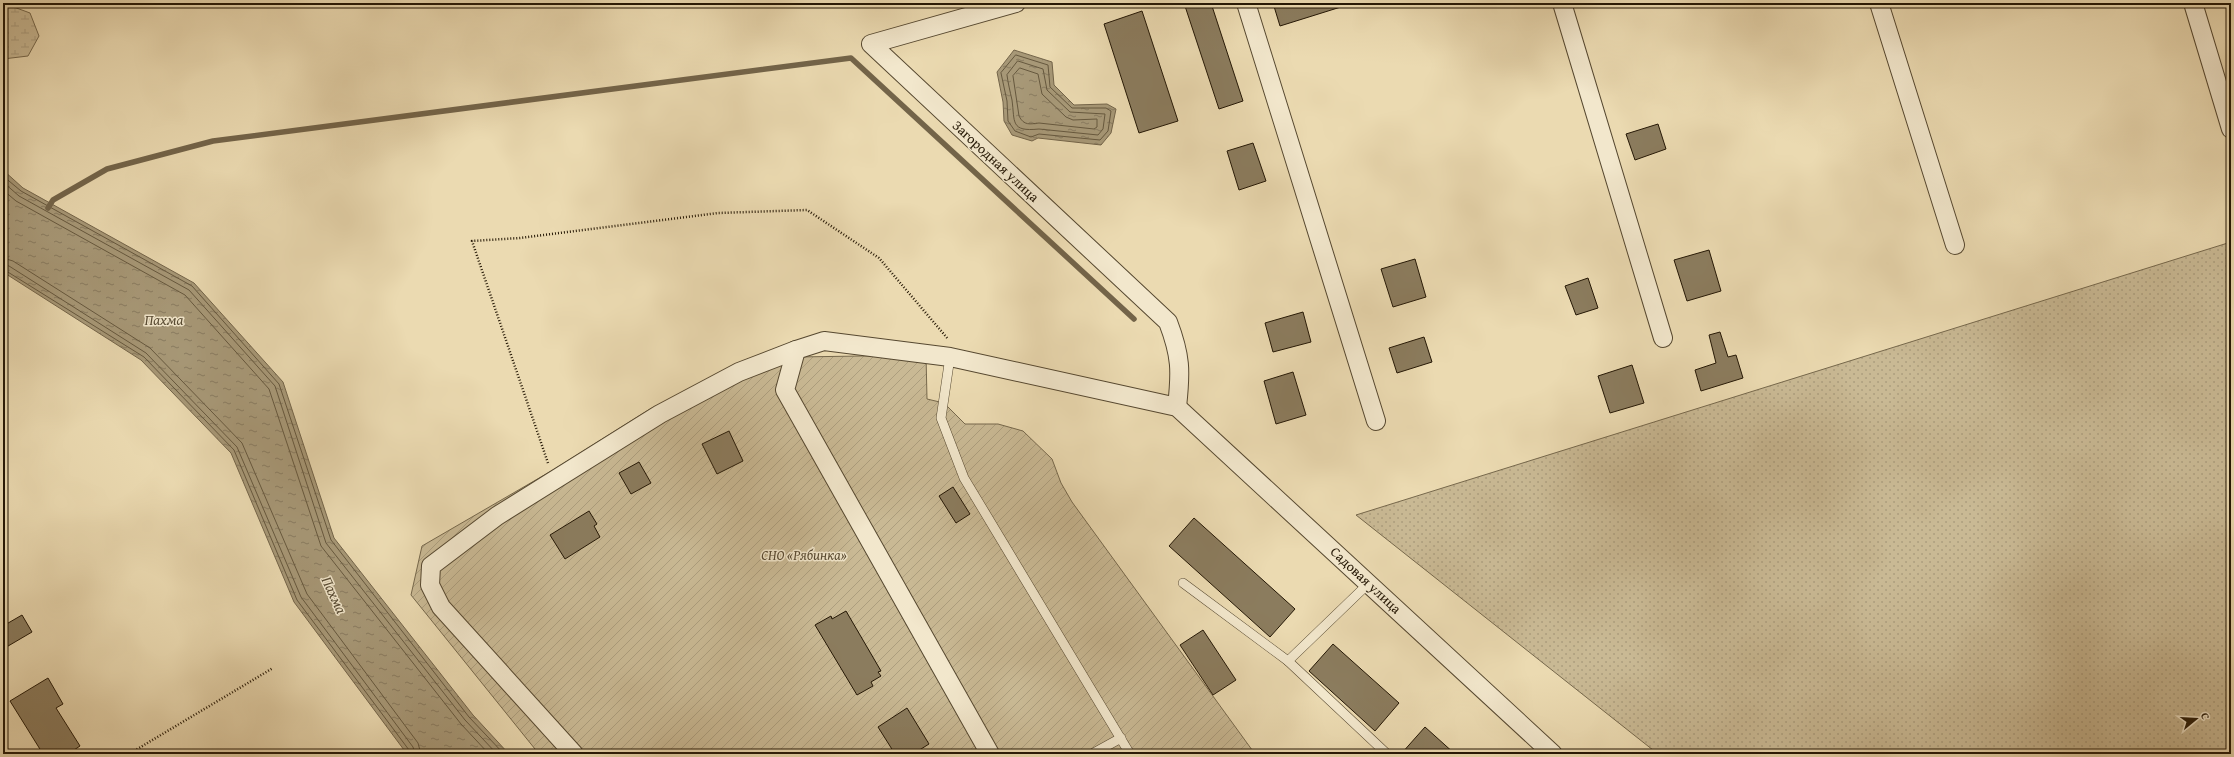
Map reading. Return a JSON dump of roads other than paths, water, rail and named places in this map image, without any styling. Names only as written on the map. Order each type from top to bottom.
[{"type":"street","name":"Загородная улица","points":[[1016,3],[982,8],[871,44],[1168,322],[1177,345],[1181,371],[1177,407]]},
{"type":"street","points":[[1246,3],[1376,421]]},
{"type":"street","points":[[1562,3],[1663,338]]},
{"type":"street","points":[[1879,3],[1955,245]]},
{"type":"street","points":[[2193,3],[2231,129]]},
{"type":"street","points":[[574,754],[440,607],[430,585],[431,566],[497,516],[660,414],[732,375],[796,350],[824,341],[957,358],[1177,407]]},
{"type":"street","points":[[796,350],[785,390],[990,754]]},
{"type":"street","name":"Садовая улица","points":[[1177,407],[1369,583],[1548,752]]},
{"type":"lane","points":[[957,358],[941,418],[964,478],[1130,754]]},
{"type":"lane","points":[[1183,583],[1288,661],[1387,754]]},
{"type":"lane","points":[[1288,661],[1369,583]]},
{"type":"lane","points":[[1092,754],[1121,738]]},
{"type":"water","points":[[1014,50],[1052,62],[1054,85],[1074,105],[1107,104],[1116,109],[1111,133],[1101,145],[1038,138],[1032,141],[1012,135],[1004,121],[1003,102],[997,72]]},
{"type":"water","name":"Пахма","points":[[3,170],[23,188],[194,283],[283,382],[334,538],[473,715],[509,754],[407,754],[294,602],[231,453],[141,360],[3,272]]},
{"type":"waterway","points":[[48,208],[53,200],[107,169],[213,141],[851,58],[1134,319]]},
{"type":"park label","name":"СНО «Рябинка»","points":[[804,555]]}]
